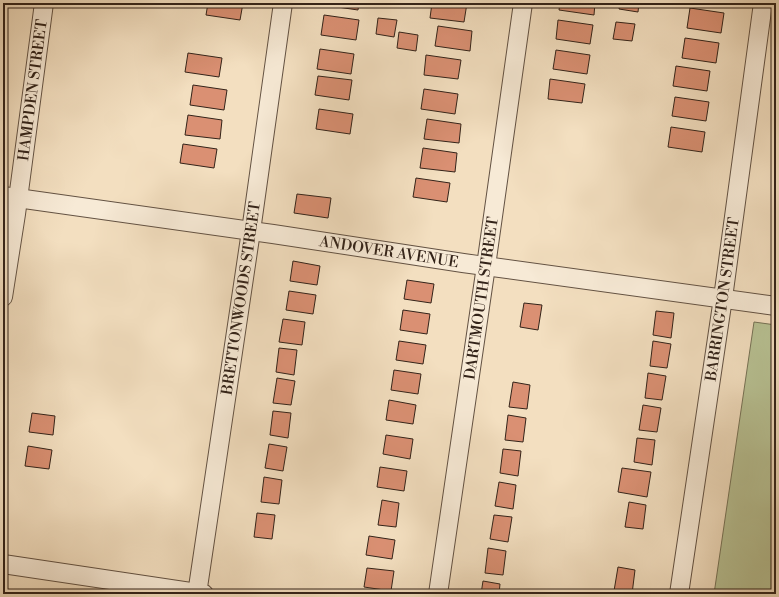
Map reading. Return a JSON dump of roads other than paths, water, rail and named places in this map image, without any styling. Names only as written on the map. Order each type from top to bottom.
[{"type":"street","name":"HAMPDEN STREET","points":[[3,297],[10,197],[44,3]]},
{"type":"street","name":"BRETTONWOODS STREET","points":[[199,594],[284,3]]},
{"type":"street","name":"DARTMOUTH STREET","points":[[438,594],[523,3]]},
{"type":"street","name":"BARRINGTON STREET","points":[[679,594],[723,298],[763,3]]},
{"type":"street","name":"ANDOVER AVENUE","points":[[10,197],[486,266],[776,306]]},
{"type":"street","points":[[3,564],[199,594]]}]
